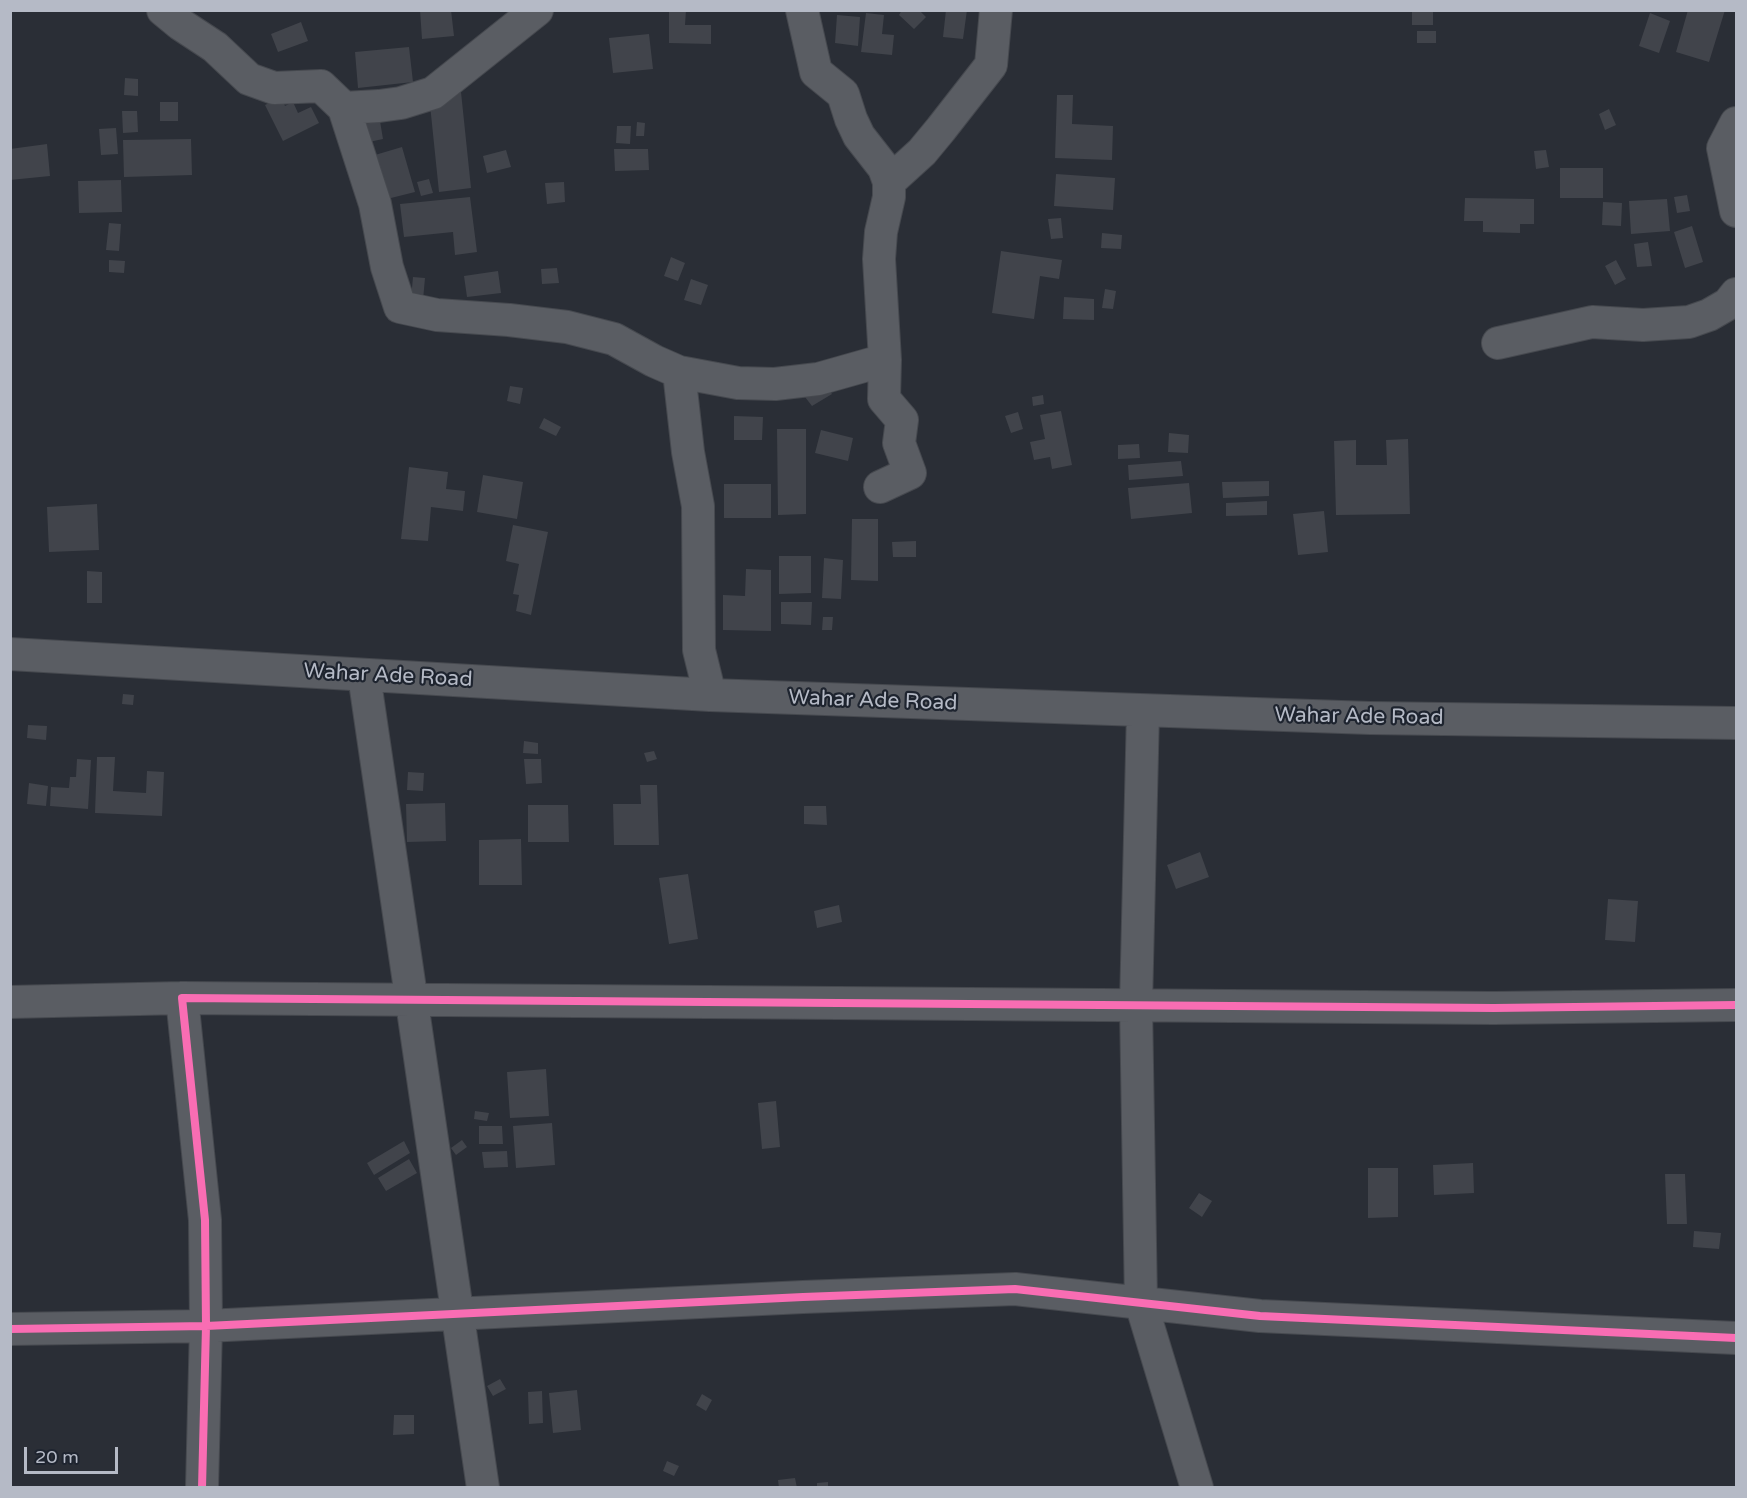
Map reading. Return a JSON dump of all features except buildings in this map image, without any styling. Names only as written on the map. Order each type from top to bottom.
[{"type":"street","points":[[163,10],[215,47],[249,79],[274,88],[321,86],[344,108],[375,204],[387,267],[400,307],[437,315],[567,327],[614,339],[654,362],[679,372],[738,382],[775,384],[818,379],[885,360]]},
{"type":"street","points":[[344,108],[390,105],[433,93],[537,10]]},
{"type":"street","points":[[802,10],[816,72],[843,94],[859,135],[884,168],[889,182],[889,197],[881,232],[879,259],[885,360],[884,399],[902,420],[899,443],[910,473],[880,487]]},
{"type":"street","points":[[889,182],[922,152],[991,65],[996,10]]},
{"type":"street","points":[[1737,123],[1723,148],[1737,211]]},
{"type":"street","points":[[1498,343],[1592,322],[1643,325],[1689,322],[1709,315],[1728,304],[1737,294]]},
{"type":"street","points":[[679,372],[688,452],[698,506],[699,650],[710,695]]},
{"type":"street","name":"Wahar Ade Road","points":[[10,654],[710,695],[1370,718],[1737,723]]},
{"type":"street","points":[[364,675],[483,1488]]},
{"type":"street","points":[[1143,711],[1136,1005],[1141,1303],[1197,1488]]},
{"type":"street","points":[[182,998],[205,1220],[206,1326],[202,1488]]},
{"type":"street","points":[[10,1002],[182,998],[1494,1008],[1737,1005]]},
{"type":"street","points":[[10,1329],[206,1326],[1015,1289],[1260,1317],[1737,1338]]},
{"type":"cycle path","points":[[202,1488],[206,1326],[205,1220],[182,998],[1494,1008],[1736,1005]]},
{"type":"cycle path","points":[[10,1329],[206,1326],[1015,1289],[1260,1316],[1736,1338]]}]
